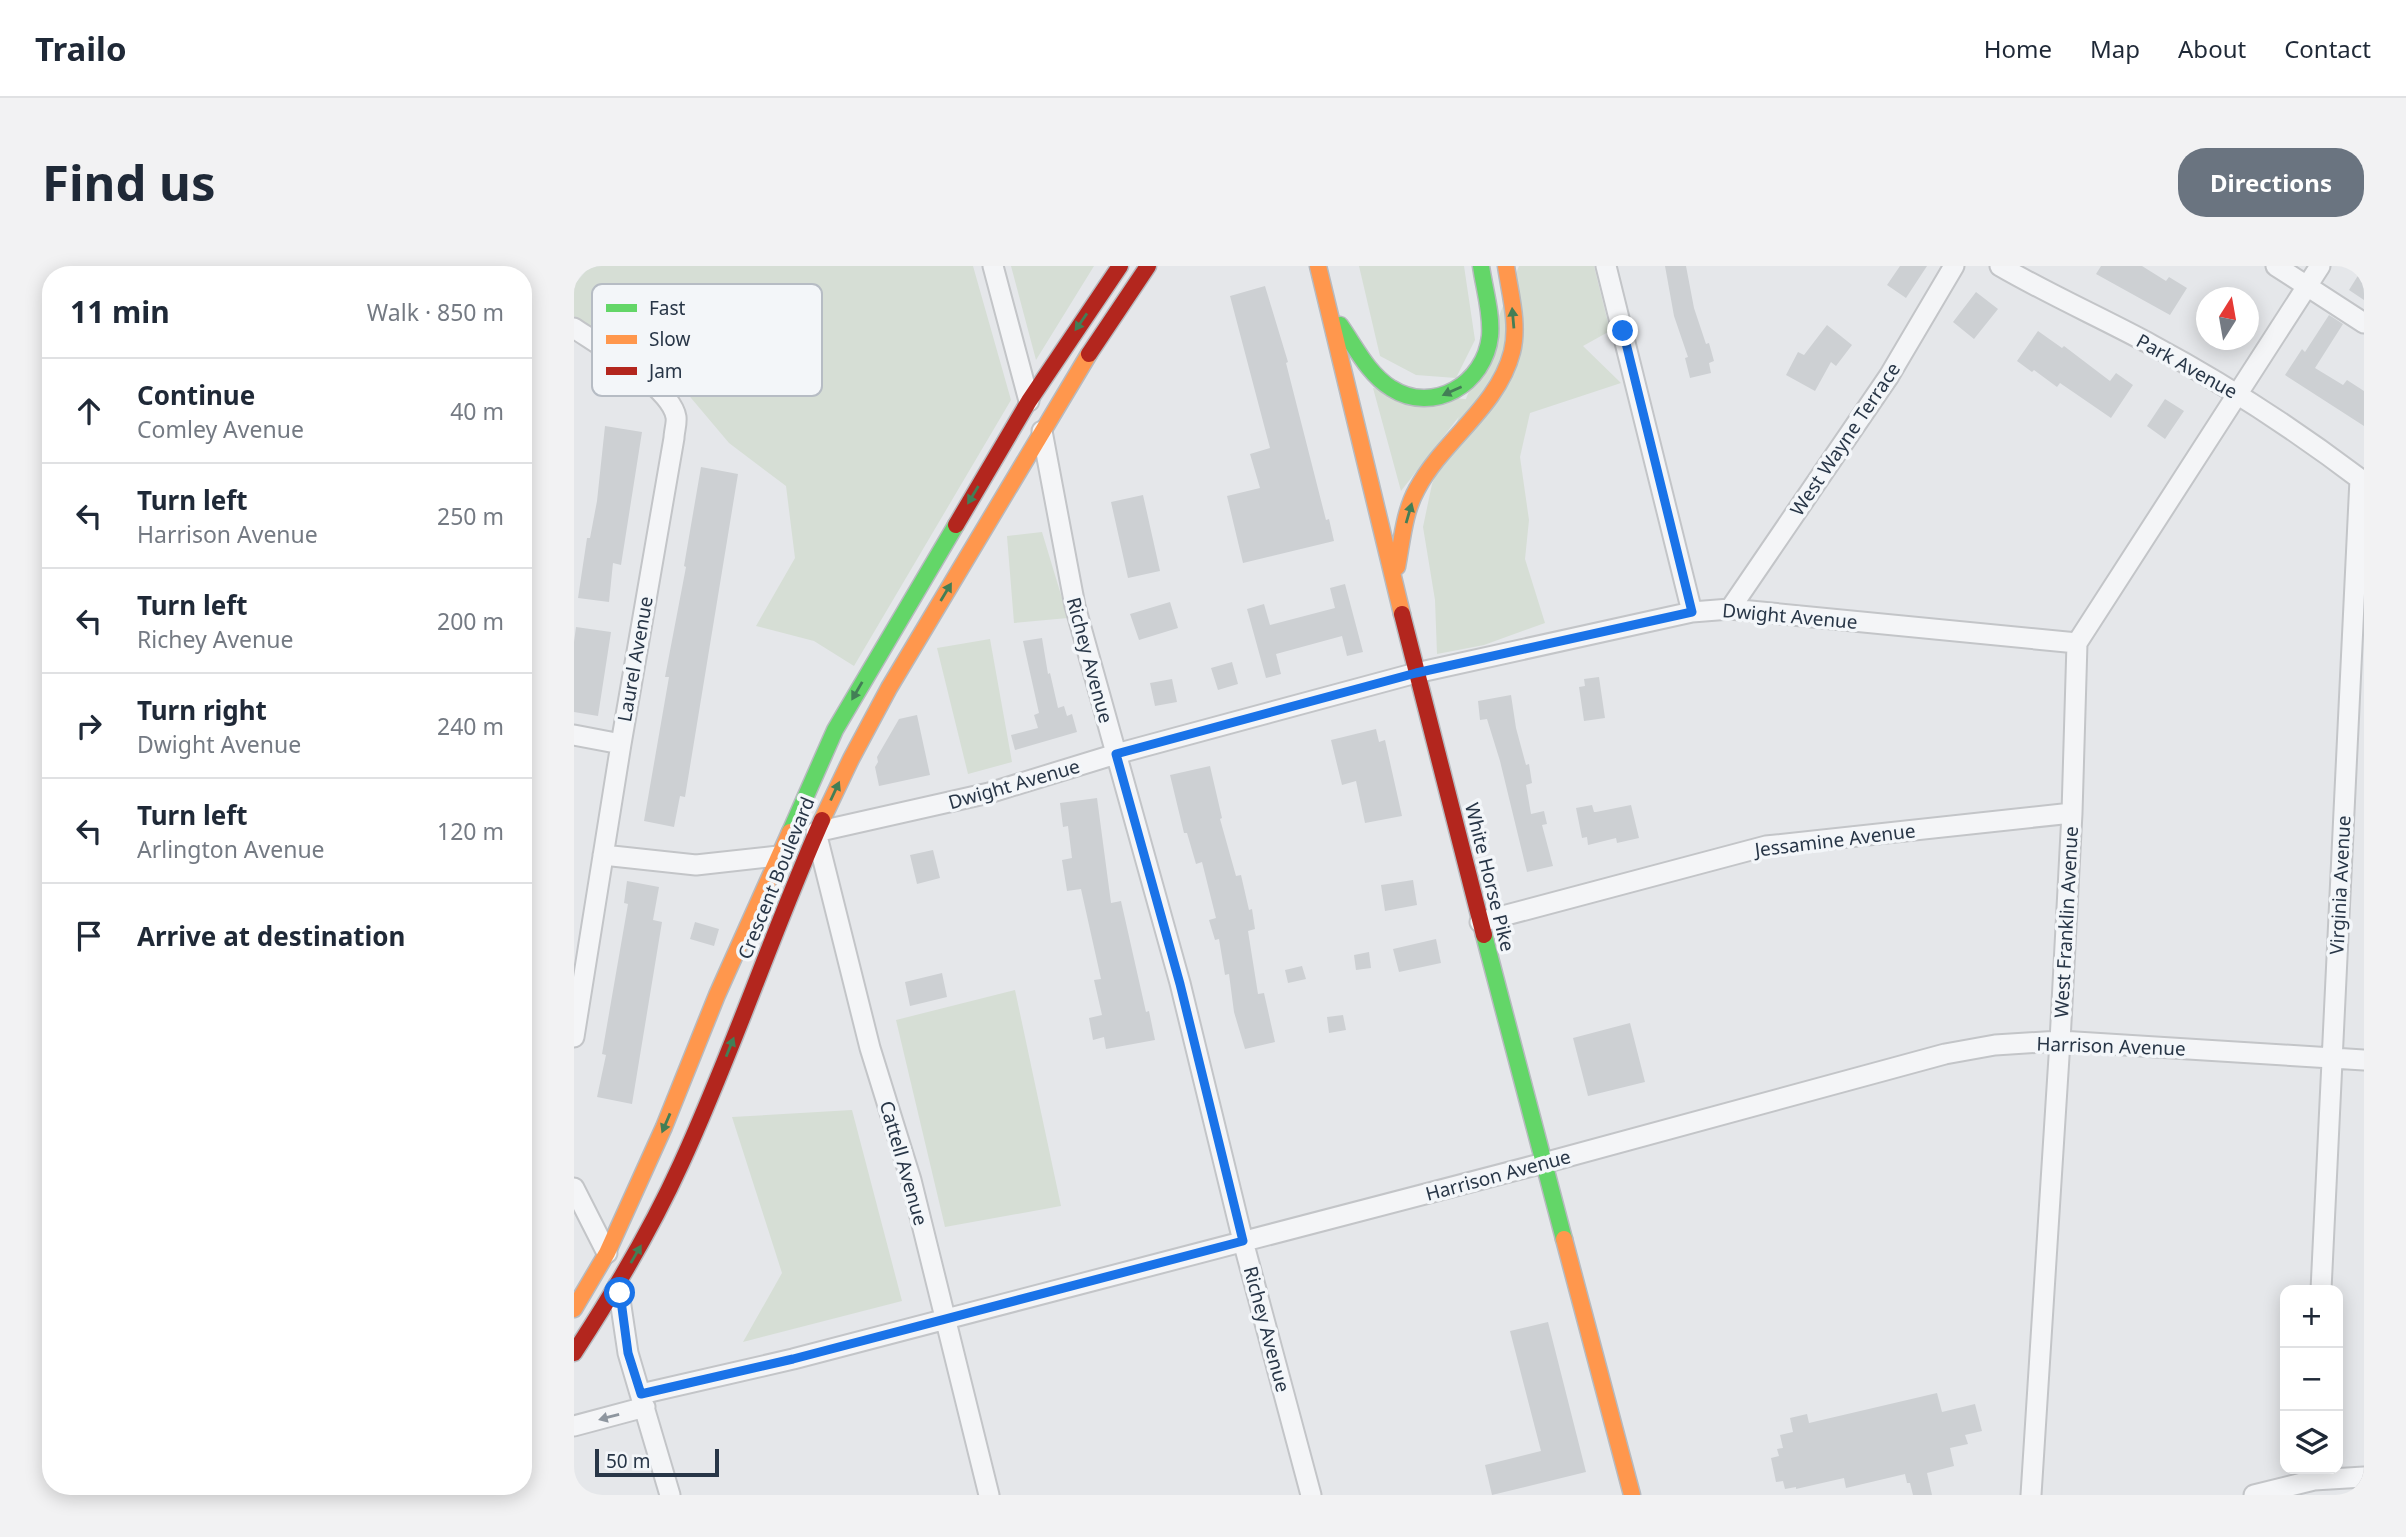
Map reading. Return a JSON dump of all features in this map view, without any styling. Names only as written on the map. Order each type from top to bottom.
[{"type":"highway","name":"Crescent Boulevard","points":[[574,1309],[607,1253],[664,1127],[718,995],[835,730],[1029,401],[1120,266]]},
{"type":"highway","name":"Crescent Boulevard","points":[[574,1353],[641,1247],[701,1121],[817,832],[868,725],[1041,430],[1148,266]]},
{"type":"highway","name":"White Horse Pike","points":[[1318,266],[1416,673],[1632,1495]]},
{"type":"highway","points":[[1331,312],[1385,384],[1394,390],[1419,398],[1448,395],[1475,376],[1487,352],[1490,335],[1480,266]]},
{"type":"highway","points":[[1395,580],[1406,522],[1418,488],[1490,395],[1511,356],[1514,320],[1506,266]]},
{"type":"street","points":[[993,266],[1029,401]]},
{"type":"street","points":[[1606,266],[1692,612]]},
{"type":"street","name":"West Wayne Terrace","points":[[1730,609],[1889,376],[1954,266]]},
{"type":"street","name":"Park Avenue","points":[[2000,266],[2047,293],[2152,345],[2271,414],[2362,481]]},
{"type":"street","points":[[2276,266],[2364,323]]},
{"type":"street","points":[[2077,643],[2320,266]]},
{"type":"street","name":"Laurel Avenue","points":[[574,328],[592,340]]},
{"type":"street","name":"Laurel Avenue","points":[[574,1037],[674,439],[676,416],[666,396]]},
{"type":"street","name":"Richey Avenue","points":[[1041,430],[1074,606],[1180,984],[1243,1241],[1311,1495]]},
{"type":"street","name":"Virginia Avenue","points":[[2321,1285],[2362,481]]},
{"type":"street","name":"Dwight Avenue","points":[[817,832],[989,793],[1116,754],[1416,673],[1692,612],[1730,609],[2077,643]]},
{"type":"street","name":"West Franklin Avenue","points":[[2031,1495],[2060,1041],[2072,813],[2077,643]]},
{"type":"street","points":[[574,735],[621,744]]},
{"type":"street","name":"Jessamine Avenue","points":[[1480,922],[1766,846],[2072,813]]},
{"type":"street","name":"Cattell Avenue","points":[[817,832],[870,1048],[911,1180],[989,1495]]},
{"type":"street","points":[[603,855],[696,865],[778,856]]},
{"type":"street","name":"Harrison Avenue","points":[[574,1426],[643,1401],[793,1359],[1544,1163],[1945,1054],[1995,1045],[2060,1041],[2364,1060]]},
{"type":"street","points":[[574,1188],[607,1253]]},
{"type":"street","points":[[618,1285],[628,1353],[670,1495]]},
{"type":"street","points":[[2254,1495],[2314,1481],[2364,1478]]},
{"type":"shaded area","points":[[590,266],[973,266],[1011,400],[854,666],[814,641],[756,626],[795,558],[786,486],[729,443],[689,396],[822,396],[822,284],[592,284],[592,328],[574,316],[574,285]]},
{"type":"shaded area","points":[[1011,266],[1094,266],[1036,360]]},
{"type":"shaded area","points":[[1359,266],[1464,266],[1475,340],[1456,378],[1416,375],[1380,356]]},
{"type":"shaded area","points":[[1519,266],[1594,266],[1610,331],[1583,346],[1621,383],[1530,413],[1520,457],[1529,520],[1525,559],[1545,623],[1484,645],[1437,654],[1435,600],[1423,527],[1432,484]]},
{"type":"shaded area","points":[[1373,388],[1472,400],[1401,491]]},
{"type":"shaded area","points":[[1042,532],[1068,618],[1014,623],[1007,536]]},
{"type":"shaded area","points":[[990,639],[1012,762],[968,774],[937,648]]},
{"type":"shaded area","points":[[1015,990],[1061,1206],[945,1227],[896,1020]]},
{"type":"shaded area","points":[[852,1110],[902,1301],[743,1342],[782,1273],[732,1117]]},
{"type":"building","points":[[1665,266],[1686,266],[1694,308],[1714,361],[1709,363],[1711,373],[1690,378],[1685,358],[1688,357],[1674,316]]},
{"type":"building","points":[[1900,266],[1927,266],[1906,298],[1887,285]]},
{"type":"building","points":[[2101,266],[2142,266],[2166,281],[2169,277],[2187,288],[2170,315],[2096,274]]},
{"type":"building","points":[[2364,266],[2364,300],[2349,290]]},
{"type":"building","points":[[1265,286],[1288,362],[1286,363],[1326,520],[1329,519],[1334,541],[1243,563],[1227,496],[1260,488],[1250,454],[1270,448],[1230,296]]},
{"type":"building","points":[[1976,292],[1998,309],[1974,339],[1953,322]]},
{"type":"building","points":[[2329,315],[2343,324],[2315,368],[2343,385],[2347,380],[2364,391],[2364,426],[2285,375],[2302,349],[2305,352]]},
{"type":"building","points":[[1827,325],[1852,345],[1836,366],[1831,362],[1815,391],[1786,375],[1798,352],[1804,355]]},
{"type":"building","points":[[2038,331],[2062,348],[2064,346],[2110,381],[2116,373],[2133,385],[2111,418],[2060,383],[2057,387],[2017,361]]},
{"type":"building","points":[[2165,399],[2184,411],[2165,439],[2147,426]]},
{"type":"building","points":[[605,426],[642,432],[621,565],[613,563],[609,602],[578,598],[587,538],[590,538],[597,501]]},
{"type":"building","points":[[701,467],[738,474],[685,797],[680,796],[674,827],[644,821],[669,677],[665,677],[686,567],[684,566]]},
{"type":"building","points":[[1143,495],[1160,571],[1128,578],[1111,502]]},
{"type":"building","points":[[1345,584],[1363,652],[1347,656],[1342,636],[1276,654],[1281,674],[1266,678],[1247,609],[1264,604],[1270,625],[1335,608],[1330,588]]},
{"type":"building","points":[[1170,602],[1178,628],[1139,640],[1130,614]]},
{"type":"building","points":[[576,627],[611,632],[598,716],[574,712]]},
{"type":"building","points":[[1042,638],[1048,674],[1050,673],[1058,708],[1064,706],[1067,716],[1072,714],[1077,732],[1015,750],[1011,735],[1038,728],[1034,715],[1039,713],[1023,641]]},
{"type":"building","points":[[1232,662],[1238,684],[1218,690],[1211,668]]},
{"type":"building","points":[[1599,677],[1605,718],[1584,721],[1579,687],[1585,686],[1584,679]]},
{"type":"building","points":[[1172,679],[1177,702],[1155,706],[1150,683]]},
{"type":"building","points":[[1511,695],[1516,728],[1526,765],[1529,764],[1532,783],[1526,785],[1531,814],[1544,811],[1547,824],[1542,825],[1553,866],[1527,872],[1500,761],[1487,719],[1480,720],[1478,701]]},
{"type":"building","points":[[917,715],[930,775],[879,786],[875,767],[877,757],[899,719]]},
{"type":"building","points":[[1376,729],[1379,742],[1385,740],[1402,816],[1365,823],[1356,781],[1342,785],[1331,740]]},
{"type":"building","points":[[1210,766],[1222,818],[1220,819],[1236,876],[1241,875],[1249,910],[1252,909],[1255,929],[1248,931],[1258,994],[1264,993],[1275,1042],[1245,1049],[1234,1012],[1229,974],[1225,975],[1219,939],[1215,940],[1209,920],[1216,918],[1202,862],[1196,864],[1187,833],[1184,833],[1170,775]]},
{"type":"building","points":[[1097,798],[1111,903],[1121,901],[1155,1040],[1106,1049],[1104,1037],[1093,1040],[1089,1018],[1102,1015],[1094,980],[1101,979],[1081,889],[1067,891],[1062,860],[1072,858],[1068,826],[1063,827],[1060,803]]},
{"type":"building","points":[[1592,805],[1596,812],[1631,805],[1639,838],[1617,843],[1616,838],[1588,845],[1587,837],[1582,838],[1576,808]]},
{"type":"building","points":[[933,850],[940,878],[917,884],[910,855]]},
{"type":"building","points":[[1413,880],[1417,905],[1385,911],[1381,885]]},
{"type":"building","points":[[627,881],[659,887],[653,920],[662,922],[632,1104],[597,1097],[606,1055],[602,1054],[628,904],[624,903]]},
{"type":"building","points":[[695,922],[719,929],[714,946],[690,939]]},
{"type":"building","points":[[1436,939],[1441,963],[1399,972],[1393,949]]},
{"type":"building","points":[[1369,952],[1371,968],[1356,970],[1354,955]]},
{"type":"building","points":[[1302,966],[1306,979],[1288,983],[1285,970]]},
{"type":"building","points":[[942,973],[947,997],[910,1006],[905,982]]},
{"type":"building","points":[[1343,1015],[1346,1030],[1329,1033],[1327,1017]]},
{"type":"building","points":[[1630,1023],[1645,1082],[1588,1096],[1573,1038]]},
{"type":"building","points":[[1548,1322],[1586,1472],[1492,1495],[1485,1465],[1541,1451],[1510,1331]]},
{"type":"building","points":[[1937,1393],[1942,1412],[1975,1404],[1982,1431],[1965,1435],[1968,1444],[1950,1448],[1954,1466],[1927,1473],[1932,1495],[1913,1495],[1905,1474],[1846,1488],[1844,1478],[1796,1489],[1785,1489],[1783,1481],[1776,1482],[1771,1458],[1779,1456],[1777,1449],[1783,1448],[1780,1435],[1793,1432],[1790,1418],[1807,1414],[1809,1423]]},
{"type":"traffic: fast","points":[[1340,325],[1369,367],[1391,388],[1423,398],[1454,390],[1468,381],[1478,368],[1486,353],[1490,336],[1489,310],[1481,266]]},
{"type":"traffic: fast","points":[[790,832],[835,730],[956,525]]},
{"type":"traffic: fast","points":[[1484,935],[1564,1239]]},
{"type":"traffic: slow","points":[[1318,266],[1402,614]]},
{"type":"traffic: slow","points":[[1397,567],[1406,517],[1417,489],[1428,471],[1483,407],[1505,372],[1515,331],[1506,266]]},
{"type":"traffic: slow","points":[[822,820],[889,688],[1089,354]]},
{"type":"traffic: slow","points":[[574,1309],[607,1253],[790,832]]},
{"type":"traffic: slow","points":[[1564,1239],[1632,1495]]},
{"type":"traffic: jam","points":[[956,525],[1029,401],[1120,266]]},
{"type":"traffic: jam","points":[[1089,354],[1148,266]]},
{"type":"traffic: jam","points":[[1402,614],[1484,935]]},
{"type":"traffic: jam","points":[[574,1353],[631,1260],[681,1164],[822,820]]},
{"type":"route","points":[[620,1293],[628,1353],[641,1394],[793,1359],[1243,1241],[1180,984],[1116,754],[1416,673],[1692,612],[1623,331]]}]
